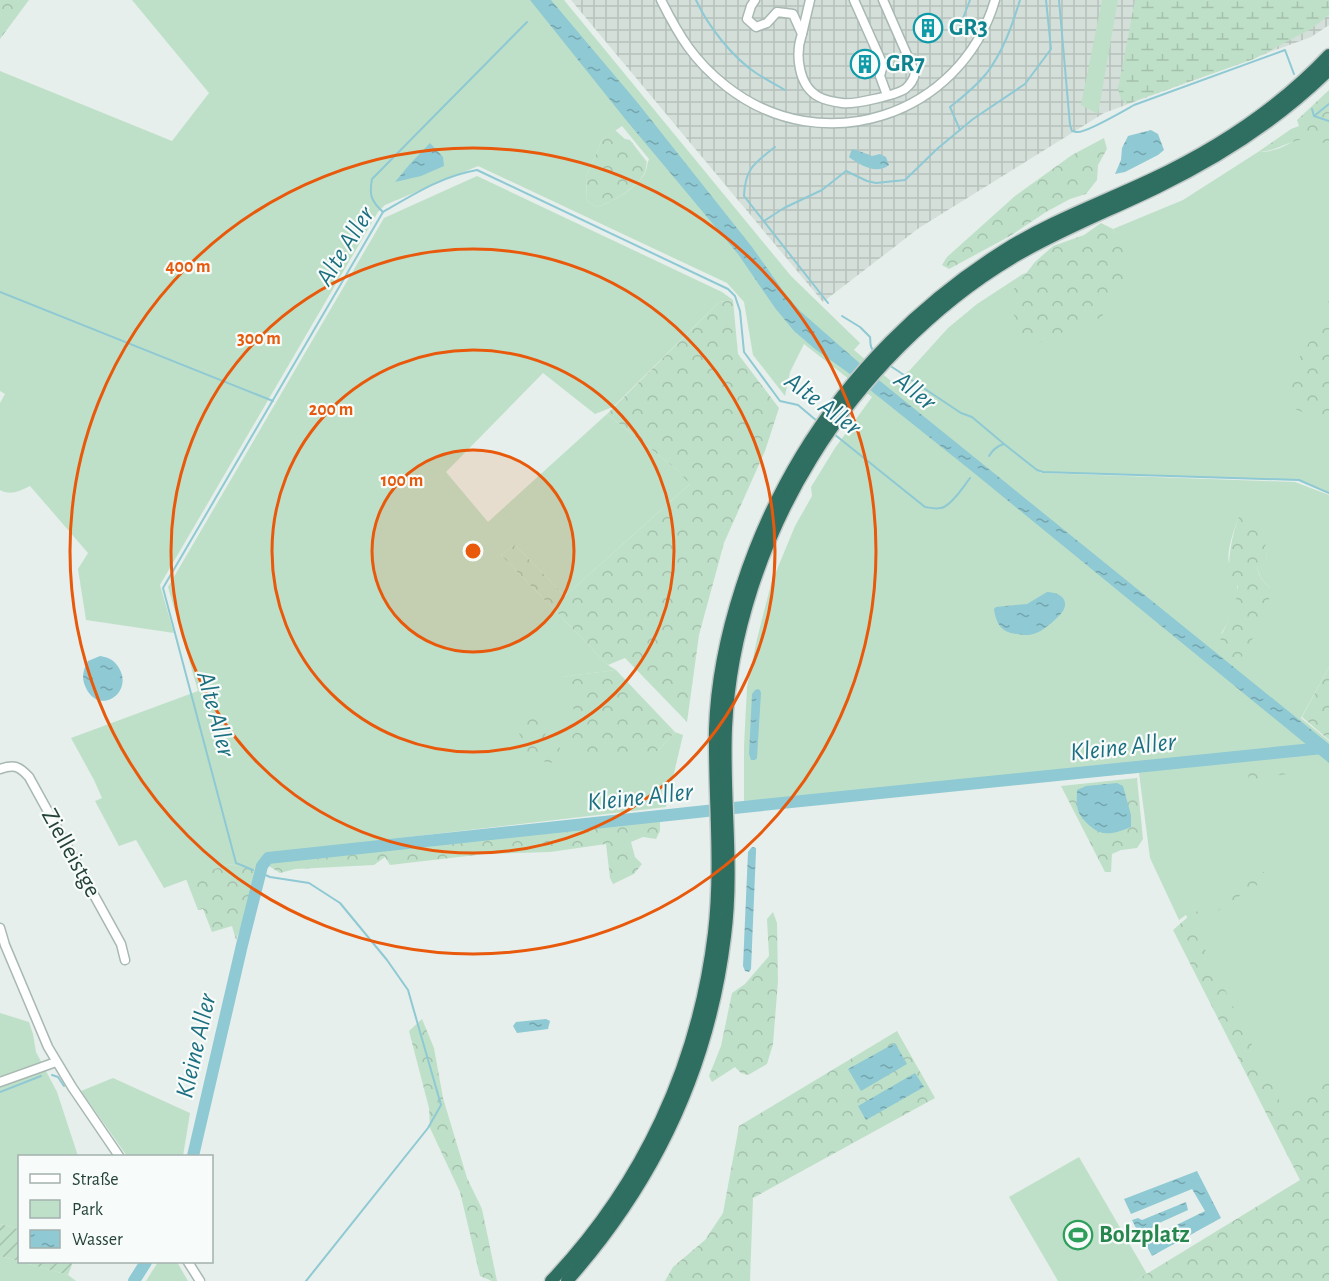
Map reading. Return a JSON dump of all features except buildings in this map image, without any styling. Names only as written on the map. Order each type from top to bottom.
[{"type":"highway","points":[[567,1281],[598,1244],[631,1198],[660,1149],[688,1086],[704,1040],[722,956],[728,897],[723,846],[721,776],[730,687],[738,643],[754,580],[788,490],[835,423],[923,310],[1004,250],[1071,215],[1153,179],[1215,146],[1272,106],[1329,55]]},
{"type":"highway","points":[[891,349],[968,287],[1012,258],[1076,224],[1157,188],[1220,155],[1279,113],[1329,70]]},
{"type":"highway","points":[[551,1281],[588,1238],[632,1176],[659,1125],[677,1084],[693,1036],[709,967],[723,846]]},
{"type":"street","points":[[661,0],[692,52],[708,71],[728,88],[750,102],[783,117],[828,123],[876,118],[904,108],[926,96],[962,63],[984,27],[995,0]]},
{"type":"street","points":[[755,0],[747,19],[756,27],[767,23],[777,12],[793,15],[808,11]]},
{"type":"street","points":[[810,0],[798,45],[800,70],[808,86],[819,97],[843,104],[878,98],[905,89],[914,79],[915,73],[883,0]]},
{"type":"street","points":[[854,0],[883,65],[880,76],[887,95]]},
{"type":"street","points":[[793,15],[802,34]]},
{"type":"street","name":"Zielleistge","points":[[0,769],[9,766],[17,767],[29,777],[121,944],[125,960]]},
{"type":"street","points":[[0,928],[48,1047],[117,1155]]},
{"type":"street","points":[[0,1082],[56,1062]]},
{"type":"street","points":[[189,1263],[200,1281]]},
{"type":"shaded area","points":[[571,0],[1329,0],[1329,25],[1311,37],[1104,113],[919,228],[823,302]]},
{"type":"green space","points":[[0,0],[29,0],[0,39]]},
{"type":"green space","points":[[132,0],[564,0],[791,276],[860,343],[854,350],[891,381],[910,370],[948,328],[977,304],[1023,274],[1072,259],[1115,233],[1113,229],[1183,200],[1258,152],[1289,144],[1329,110],[1329,493],[1299,480],[1043,472],[1028,464],[1041,473],[1295,482],[1329,495],[1329,667],[1301,718],[1329,741],[1329,1085],[1282,1112],[1186,915],[1179,920],[1150,858],[1139,773],[769,807],[770,799],[744,801],[747,687],[771,584],[795,526],[812,496],[811,487],[835,448],[872,397],[804,344],[790,372],[785,396],[753,355],[744,302],[727,283],[478,166],[385,205],[378,212],[160,585],[174,633],[86,620],[78,569],[88,553],[30,486],[11,493],[0,490],[0,403],[5,394],[0,391],[0,71],[172,141],[209,93]],"holes":[[[622,126],[649,159],[646,171],[641,179],[624,194],[596,207],[587,201],[586,177],[602,140]],[[1239,516],[1257,518],[1260,523],[1267,560],[1257,560],[1258,569],[1262,579],[1270,588],[1221,634],[1234,610],[1238,594],[1228,558],[1231,539]]]},
{"type":"green space","points":[[1102,0],[1118,0],[1098,114],[1081,105]]},
{"type":"green space","points":[[1135,0],[1329,0],[1329,15],[1311,29],[1254,59],[1126,104],[1121,99],[1118,89]]},
{"type":"green space","points":[[1329,90],[1329,145],[1303,139],[1258,152],[1299,126],[1297,120]]},
{"type":"green space","points":[[615,130],[625,139],[630,140],[647,162],[645,171],[642,178],[624,194],[596,207],[587,201],[586,177],[602,140]]},
{"type":"green space","points":[[1104,138],[1107,149],[1098,165],[1097,180],[1086,194],[1070,199],[1046,212],[1010,236],[949,269],[942,265],[947,257],[1015,196],[1072,155]]},
{"type":"green space","points":[[477,176],[722,292],[733,300],[719,302],[613,407],[595,414],[543,373],[446,472],[488,522],[607,414],[691,483],[565,596],[515,545],[501,555],[608,665],[616,670],[562,677],[658,751],[675,732],[683,735],[666,807],[263,854],[262,871],[229,864],[164,888],[136,840],[119,846],[95,801],[102,798],[94,780],[71,738],[198,691],[168,587],[384,218]]},
{"type":"green space","points":[[1101,223],[1113,229],[1127,258],[1125,276],[1116,295],[1100,319],[1087,317],[1055,337],[1025,347],[1018,339],[1018,325],[1009,303],[1013,290],[1035,262],[1053,246],[1084,235]]},
{"type":"green space","points":[[1329,296],[1329,423],[1295,409],[1282,384],[1327,315]]},
{"type":"green space","points":[[733,300],[738,354],[779,408],[765,451],[724,543],[699,635],[687,722],[625,658],[608,665],[501,555],[515,545],[565,596],[690,484],[676,469],[607,414],[719,302]]},
{"type":"green space","points":[[1247,512],[1259,520],[1263,531],[1267,560],[1258,560],[1258,569],[1262,579],[1270,588],[1264,617],[1239,662],[1219,646],[1233,609],[1238,586],[1229,581],[1232,540],[1239,516]]},
{"type":"green space","points":[[1329,667],[1329,740],[1302,717]]},
{"type":"green space","points":[[616,670],[675,732],[658,751],[573,756],[564,733],[579,723],[561,677]]},
{"type":"green space","points":[[529,709],[542,723],[547,741],[560,748],[561,756],[554,763],[535,759],[522,745],[517,720]]},
{"type":"green space","points":[[1309,765],[1313,771],[1249,780],[1248,774],[1252,772]]},
{"type":"green space","points":[[1137,778],[1143,839],[1137,848],[1112,854],[1111,872],[1105,872],[1061,786]]},
{"type":"green space","points":[[660,818],[660,831],[656,839],[643,837],[631,842],[635,857],[642,864],[634,874],[613,884],[610,878],[606,844],[550,852],[485,854],[390,865],[385,857],[374,865],[295,869],[280,873],[264,863]]},
{"type":"green space","points":[[229,864],[262,871],[236,940],[232,926],[212,932],[203,909],[198,910],[186,879]]},
{"type":"green space","points":[[1267,870],[1271,876],[1197,926],[1198,935],[1283,1108],[1329,1077],[1329,1281],[1135,1281],[1300,1180],[1173,930],[1189,916]]},
{"type":"green space","points":[[773,912],[777,923],[778,981],[773,1044],[767,1064],[748,1075],[741,1073],[735,1067],[712,1082],[709,1076],[721,1046],[732,993],[745,984],[769,956],[767,919]]},
{"type":"green space","points":[[0,1013],[29,1022],[36,1052],[57,1092],[78,1155],[18,1155],[18,1229],[0,1224]]},
{"type":"green space","points":[[422,1019],[434,1048],[443,1098],[467,1178],[482,1209],[497,1281],[480,1276],[460,1192],[430,1128],[429,1108],[409,1031]]},
{"type":"green space","points":[[897,1031],[935,1098],[753,1198],[750,1281],[665,1281],[673,1267],[705,1240],[723,1213],[739,1126]]},
{"type":"green space","points":[[113,1078],[190,1113],[183,1155],[126,1155],[81,1091]]},
{"type":"green space","name":"Bolzplatz","points":[[1079,1157],[1147,1274],[1135,1281],[1058,1281],[1009,1197]]},
{"type":"green space","points":[[0,1224],[18,1229],[18,1261],[0,1256]]},
{"type":"green space","points":[[0,1256],[18,1261],[18,1263],[68,1275],[76,1281],[0,1281]]},
{"type":"green space","points":[[25,1263],[73,1263],[68,1275]]},
{"type":"green space","points":[[157,1263],[178,1263],[188,1281],[146,1281]]},
{"type":"water","points":[[530,0],[551,0],[637,102],[800,311],[880,381],[1329,744],[1329,763],[974,473],[794,331],[775,308],[738,254]]},
{"type":"water","points":[[1151,130],[1158,134],[1164,150],[1125,172],[1115,174],[1128,136]]},
{"type":"water","points":[[430,143],[443,157],[444,166],[421,176],[395,182],[409,165]]},
{"type":"water","points":[[852,149],[872,156],[880,154],[886,157],[889,165],[879,169],[863,166],[849,157]]},
{"type":"water","points":[[1047,592],[1063,598],[1064,609],[1047,626],[1036,633],[1026,635],[1007,632],[998,623],[994,609],[996,607],[1027,604]]},
{"type":"water","points":[[100,656],[113,661],[122,677],[119,693],[106,701],[92,696],[86,688],[83,677],[88,661]]},
{"type":"water","points":[[758,689],[761,693],[757,758],[751,760],[749,754],[752,694]]},
{"type":"water","points":[[1117,783],[1123,786],[1131,815],[1131,827],[1105,833],[1095,830],[1080,815],[1077,790],[1086,786]]},
{"type":"water","points":[[753,847],[756,851],[751,969],[749,972],[745,971],[743,966],[748,852]]},
{"type":"water","points":[[546,1019],[550,1021],[548,1029],[517,1033],[513,1026],[516,1022]]},
{"type":"water","points":[[895,1043],[907,1064],[861,1091],[848,1069]]},
{"type":"water","points":[[915,1073],[924,1087],[866,1120],[858,1106]]},
{"type":"water","points":[[1197,1171],[1221,1218],[1152,1256],[1144,1241],[1205,1211],[1192,1189],[1131,1214],[1124,1199]]},
{"type":"water","points":[[1186,1202],[1188,1210],[1157,1224],[1146,1232],[1142,1240],[1132,1220],[1138,1218],[1142,1220]]},
{"type":"waterway","points":[[696,0],[714,30],[730,50],[756,73],[785,90]]},
{"type":"waterway","points":[[957,34],[970,0]]},
{"type":"waterway","points":[[960,130],[950,107],[978,83],[992,66],[1006,38],[1020,0]]},
{"type":"waterway","points":[[764,221],[784,208],[822,190],[846,171],[876,183],[905,180],[973,119],[1025,84],[1051,49],[1046,0]]},
{"type":"waterway","points":[[1059,0],[1072,131],[1088,129],[1134,105],[1285,50],[1294,74]]},
{"type":"waterway","points":[[383,212],[372,197],[372,179],[527,22]]},
{"type":"waterway","points":[[1314,116],[1329,104]]},
{"type":"waterway","points":[[1312,109],[1314,116]]},
{"type":"waterway","points":[[1314,116],[1329,121]]},
{"type":"waterway","points":[[775,147],[752,167],[746,179],[744,196],[828,303]]},
{"type":"waterway","name":"Alte Aller","points":[[253,870],[236,863],[163,588],[383,212],[440,181],[477,170],[728,289],[735,296],[740,311],[744,352],[780,401],[798,405],[817,421]]},
{"type":"waterway","points":[[0,292],[273,401]]},
{"type":"waterway","points":[[842,316],[860,327],[870,337],[874,351]]},
{"type":"waterway","name":"Aller","points":[[889,365],[961,413],[972,417],[1004,444]]},
{"type":"waterway","name":"Alte Aller","points":[[834,434],[925,507],[939,508],[948,505],[970,478]]},
{"type":"waterway","name":"Alte Aller","points":[[989,456],[995,448],[1004,444],[1037,470],[1043,472],[1299,480],[1329,493]]},
{"type":"waterway","name":"Kleine Aller","points":[[193,1155],[242,945],[262,866],[268,858],[1323,748]]},
{"type":"waterway","points":[[261,873],[270,877],[309,883],[340,903],[387,960],[408,990],[441,1105],[428,1128],[306,1281]]},
{"type":"waterway","points":[[52,1075],[58,1077],[64,1086]]},
{"type":"waterway","points":[[0,1092],[41,1076]]},
{"type":"waterway","name":"Kleine Aller","points":[[134,1281],[145,1263]]},
{"type":"place","name":"GR3","points":[[928,28]]},
{"type":"place","name":"GR7","points":[[865,64]]},
{"type":"place","name":"Bolzplatz","points":[[1078,1235]]}]
